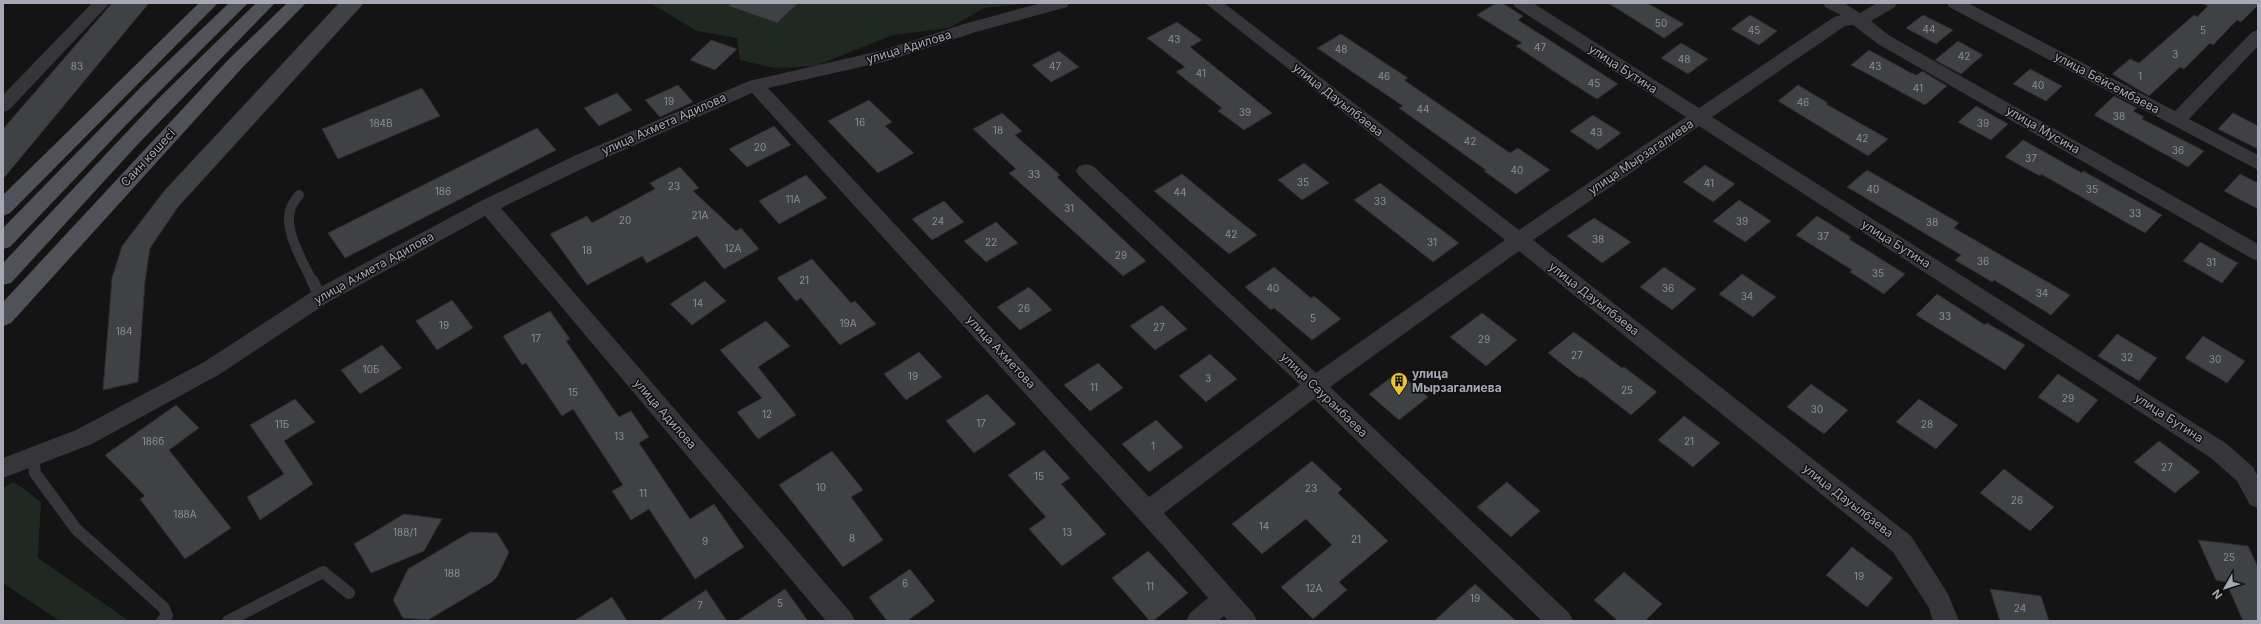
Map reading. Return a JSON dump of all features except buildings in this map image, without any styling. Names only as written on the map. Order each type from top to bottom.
[{"type":"main road","points":[[3,208],[160,50],[210,3]]},
{"type":"main road","points":[[3,241],[112,126],[184,54],[239,3]]},
{"type":"main road","name":"Саин көшесі","points":[[3,277],[139,130],[208,59],[266,3]]},
{"type":"main road","name":"Саин көшесі","points":[[3,317],[230,69],[297,3]]},
{"type":"street","points":[[3,106],[102,3]]},
{"type":"street","name":"улица Адилова","points":[[755,85],[887,55],[970,28],[1061,3]]},
{"type":"street","name":"улица Дауылбаева","points":[[1213,3],[1519,240],[1902,544],[1939,602],[1946,621]]},
{"type":"street","name":"улица Бутина","points":[[1521,3],[2219,451],[2245,474],[2258,498]]},
{"type":"street","name":"улица Мусина","points":[[1832,3],[1848,12],[1855,19],[1884,40],[2258,253]]},
{"type":"street","name":"улица Мырзагалиева","points":[[1148,511],[1315,386],[1519,240],[1840,22],[1866,17],[1889,3]]},
{"type":"street","name":"улица Бейсембаева","points":[[1955,3],[2258,163]]},
{"type":"street","points":[[2177,120],[2258,36]]},
{"type":"street","name":"улица Ахмета Адилова","points":[[3,468],[84,437],[212,368],[320,297],[488,206],[583,160],[755,85]]},
{"type":"street","name":"улица Ахметова","points":[[755,85],[1148,511],[1244,621]]},
{"type":"street","name":"улица Сауранбаева","points":[[1086,171],[1315,386],[1560,621]]},
{"type":"street","name":"улица Адилова","points":[[488,206],[842,621]]},
{"type":"street","points":[[1199,621],[1225,599]]},
{"type":"lane","points":[[299,195],[292,205],[289,217],[295,240],[320,297]]},
{"type":"lane","points":[[33,457],[35,473],[76,529],[164,608],[167,616],[162,621]]},
{"type":"lane","points":[[228,621],[323,572],[349,593]]},
{"type":"shaded area","points":[[650,3],[1028,3],[984,8],[949,28],[893,35],[815,66],[774,68],[740,60],[737,38],[697,31]]},
{"type":"shaded area","points":[[14,482],[41,502],[38,558],[129,621],[60,621],[3,583],[3,488]]},
{"type":"place","name":"улица Мырзагалиева","points":[[1399,396]]}]
